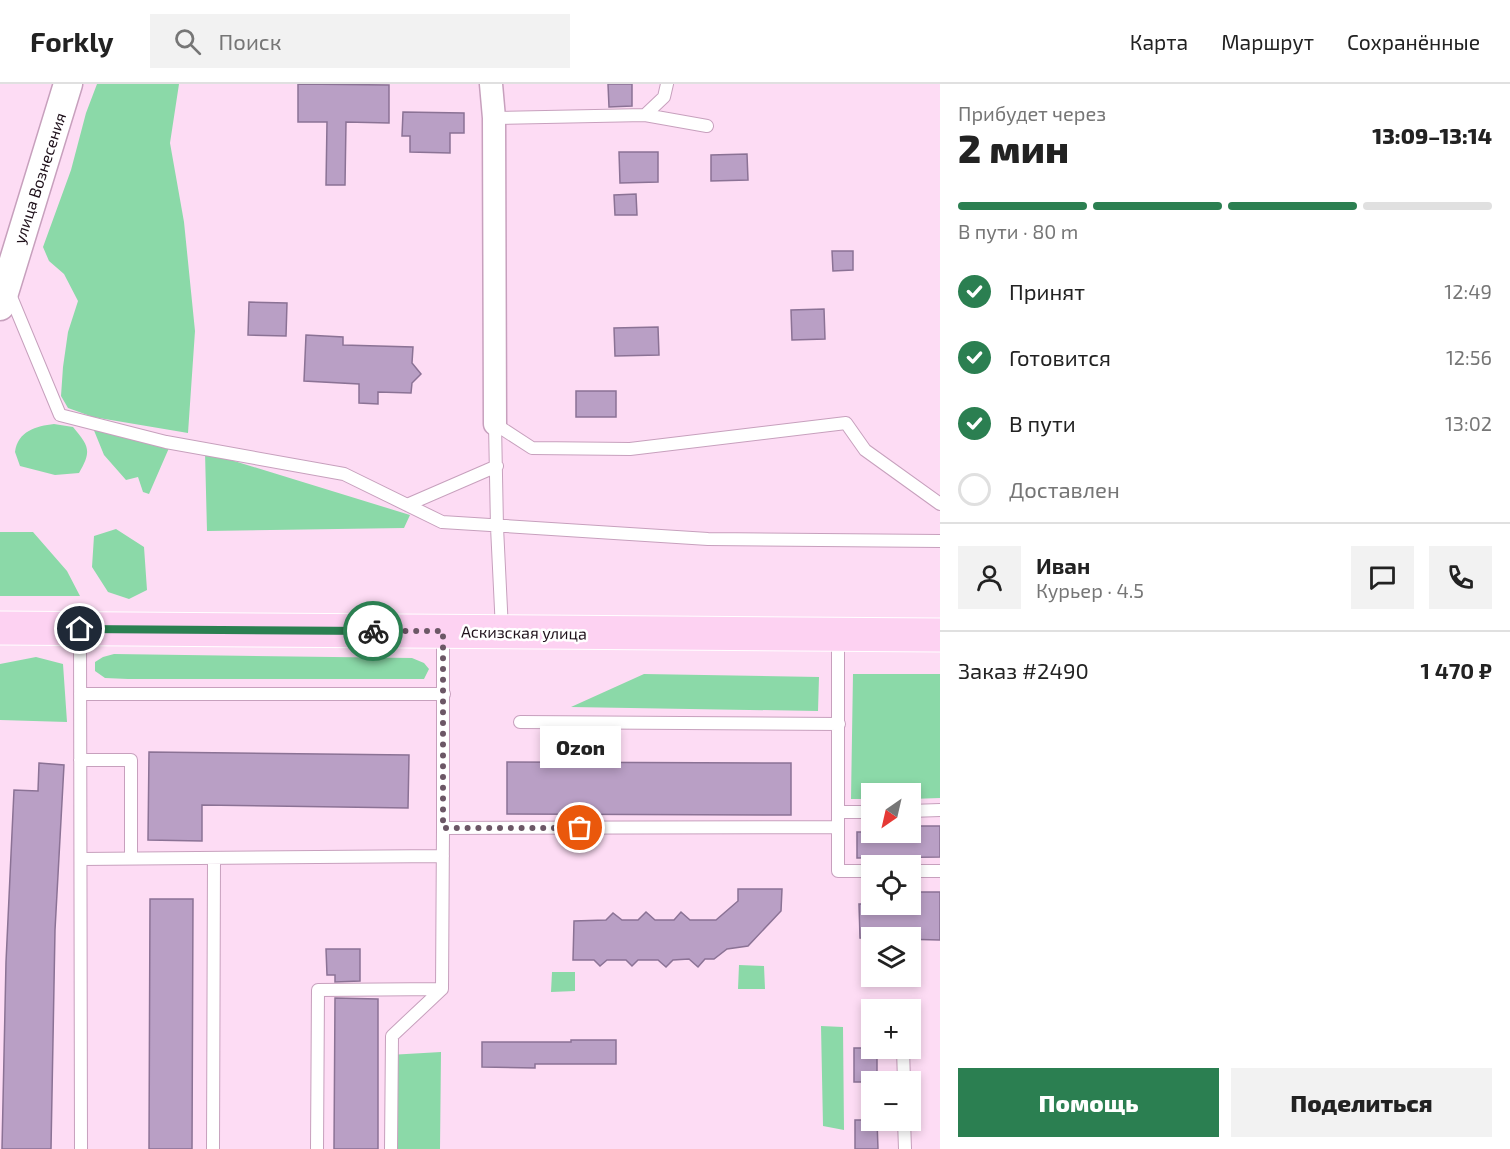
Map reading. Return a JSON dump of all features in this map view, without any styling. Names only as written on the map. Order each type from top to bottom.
[{"type":"main road","name":"Аскизская улица","points":[[0,628],[940,635]]},
{"type":"street","name":"улица Вознесения","points":[[3,295],[68,84]]},
{"type":"street","points":[[490,84],[494,118],[495,424]]},
{"type":"lane","points":[[645,115],[664,96],[667,84]]},
{"type":"lane","points":[[494,118],[645,115],[707,126]]},
{"type":"lane","points":[[3,295],[60,415],[166,442],[344,474],[442,522],[708,539],[940,541]]},
{"type":"lane","points":[[495,424],[532,448],[630,449],[846,423],[865,450],[940,504]]},
{"type":"lane","points":[[495,424],[502,631]]},
{"type":"lane","points":[[407,505],[497,466]]},
{"type":"lane","points":[[80,629],[81,1149]]},
{"type":"lane","points":[[391,1149],[392,1036],[442,989],[443,631]]},
{"type":"lane","points":[[838,635],[838,871],[861,871]]},
{"type":"lane","points":[[80,693],[444,694]]},
{"type":"lane","points":[[520,722],[839,724]]},
{"type":"lane","points":[[80,760],[130,760],[131,858]]},
{"type":"lane","points":[[921,811],[940,810]]},
{"type":"lane","points":[[838,812],[861,812]]},
{"type":"lane","points":[[443,828],[838,827]]},
{"type":"lane","points":[[81,859],[442,856]]},
{"type":"lane","points":[[213,1149],[214,858]]},
{"type":"lane","points":[[921,871],[940,871]]},
{"type":"lane","points":[[316,1149],[318,990],[442,989]]},
{"type":"lane","points":[[904,1131],[904,1149]]},
{"type":"green space","points":[[97,84],[179,84],[170,143],[184,222],[195,331],[188,433],[93,417],[68,408],[61,396],[68,332],[78,301],[64,274],[49,261],[43,247],[71,170],[86,113]]},
{"type":"green space","points":[[54,424],[73,427],[83,439],[87,454],[79,473],[55,475],[20,466],[15,452],[24,434],[41,426]]},
{"type":"green space","points":[[93,428],[169,448],[149,494],[143,492],[138,477],[126,480],[104,455]]},
{"type":"green space","points":[[205,452],[410,515],[404,528],[207,531]]},
{"type":"green space","points":[[116,529],[144,547],[147,590],[129,599],[108,592],[92,567],[94,536]]},
{"type":"green space","points":[[0,532],[33,532],[67,571],[80,596],[0,596]]},
{"type":"green space","points":[[114,654],[412,658],[424,663],[429,669],[424,679],[105,678],[95,671],[95,662]]},
{"type":"green space","points":[[36,657],[63,664],[67,722],[0,720],[0,664]]},
{"type":"green space","points":[[644,674],[819,677],[818,711],[571,707]]},
{"type":"green space","points":[[853,674],[940,674],[940,798],[921,799],[921,783],[861,783],[861,799],[851,799]]},
{"type":"green space","points":[[739,965],[764,966],[765,989],[738,989]]},
{"type":"green space","points":[[552,972],[575,972],[575,991],[551,992]]},
{"type":"green space","points":[[821,1026],[843,1027],[844,1130],[823,1126]]},
{"type":"green space","points":[[441,1052],[440,1149],[391,1149],[389,1055]]},
{"type":"building","points":[[298,84],[389,85],[389,123],[346,122],[345,185],[326,185],[327,122],[298,122]]},
{"type":"building","points":[[608,84],[632,84],[632,106],[609,107]]},
{"type":"building","points":[[403,112],[464,113],[464,133],[450,133],[450,153],[410,152],[410,136],[402,136]]},
{"type":"building","points":[[619,152],[658,152],[658,182],[620,183]]},
{"type":"building","points":[[747,154],[748,180],[711,181],[711,155]]},
{"type":"building","points":[[636,194],[637,215],[615,215],[614,195]]},
{"type":"building","points":[[832,251],[853,251],[853,270],[833,271]]},
{"type":"building","points":[[249,302],[287,303],[286,336],[248,335]]},
{"type":"building","points":[[824,309],[825,339],[792,340],[791,310]]},
{"type":"building","points":[[658,327],[659,355],[615,356],[614,328]]},
{"type":"building","points":[[306,335],[343,337],[343,345],[413,347],[412,363],[421,374],[412,383],[411,393],[378,392],[378,404],[359,403],[359,384],[304,381]]},
{"type":"building","points":[[576,391],[616,391],[616,417],[576,417]]},
{"type":"building","points":[[149,752],[409,755],[408,808],[202,805],[202,841],[148,840]]},
{"type":"building","points":[[507,762],[791,763],[791,815],[507,814]]},
{"type":"building","points":[[39,763],[64,765],[55,930],[51,1149],[2,1149],[6,962],[14,790],[38,791]]},
{"type":"building","points":[[921,826],[940,826],[940,857],[861,855],[861,858],[857,858],[857,832],[861,832],[861,843],[921,843]]},
{"type":"building","points":[[738,889],[782,889],[781,911],[748,946],[727,949],[714,959],[705,959],[698,967],[689,959],[673,960],[666,967],[658,960],[638,960],[632,966],[626,960],[607,960],[600,966],[594,960],[573,960],[574,921],[606,920],[613,913],[622,920],[638,920],[646,912],[655,920],[674,920],[681,912],[690,920],[716,920],[738,901]]},
{"type":"building","points":[[921,892],[940,892],[940,940],[921,940],[921,927],[861,927],[860,938],[859,904],[861,904],[861,915],[921,915]]},
{"type":"building","points":[[150,899],[193,899],[192,1149],[149,1149]]},
{"type":"building","points":[[326,949],[360,949],[360,981],[335,982],[335,975],[327,975]]},
{"type":"building","points":[[335,998],[378,999],[378,1149],[334,1149]]},
{"type":"building","points":[[571,1040],[616,1040],[616,1064],[535,1064],[535,1068],[482,1067],[482,1042],[571,1042]]},
{"type":"building","points":[[854,1048],[861,1048],[861,1059],[877,1059],[877,1071],[861,1071],[861,1082],[854,1082]]},
{"type":"building","points":[[855,1120],[861,1120],[861,1131],[877,1131],[878,1149],[855,1149]]},
{"type":"way so far","points":[[373,631],[443,631],[443,828],[580,828]]},
{"type":"place","name":"Ozon","points":[[580,828]]},
{"type":"route","points":[[80,629],[373,631]]}]
